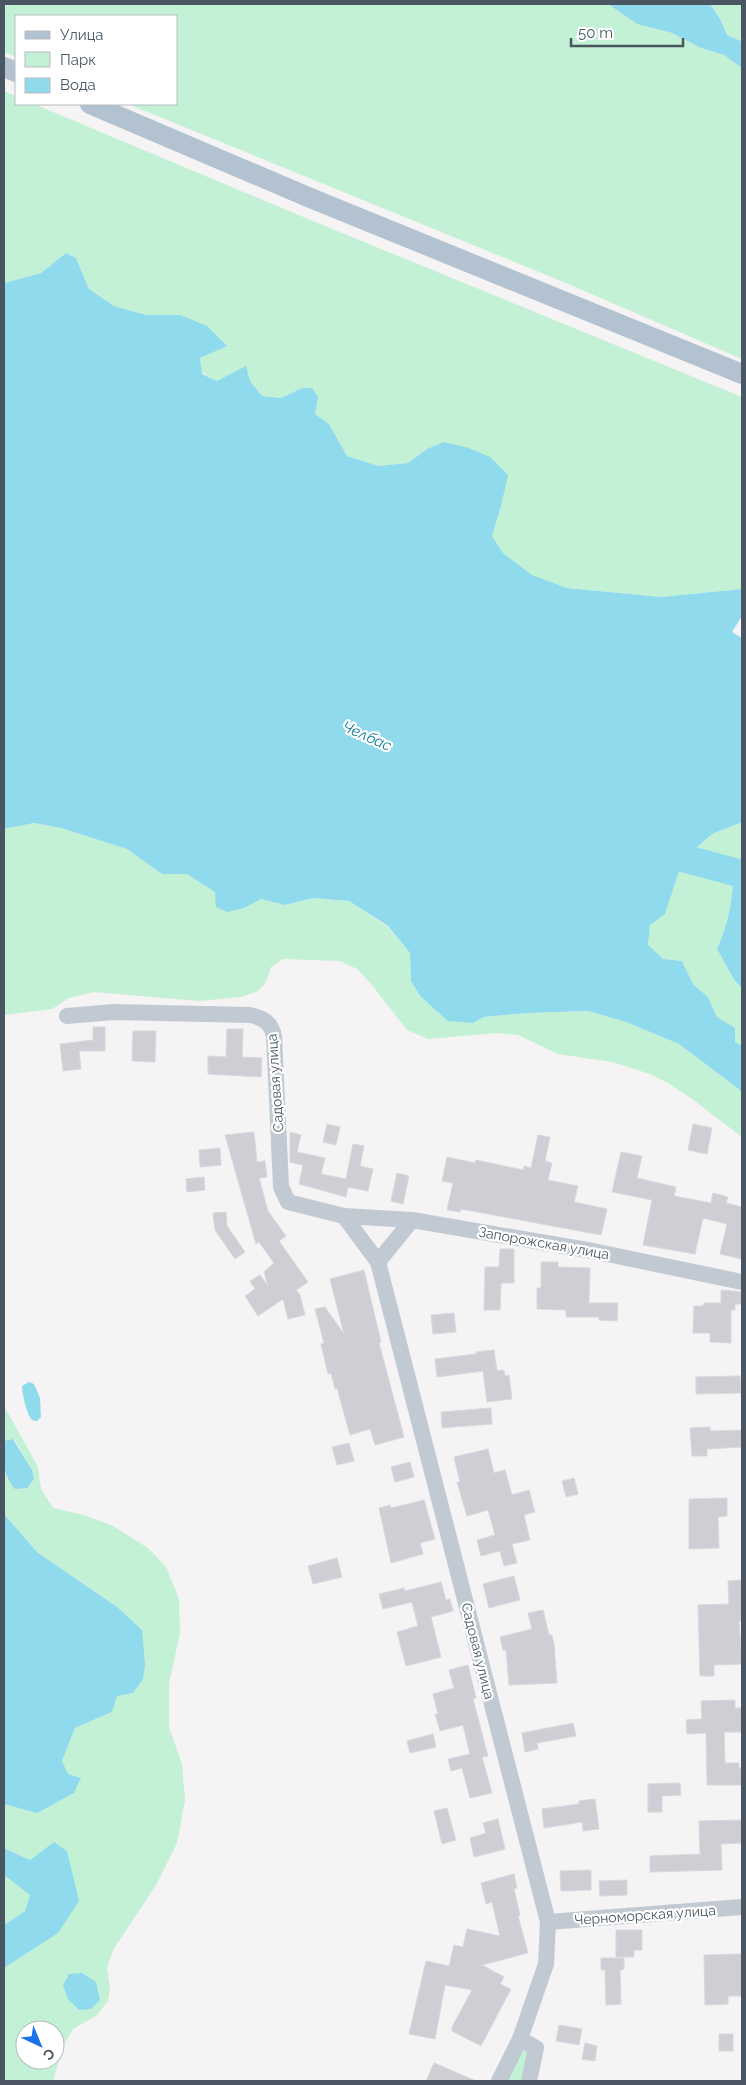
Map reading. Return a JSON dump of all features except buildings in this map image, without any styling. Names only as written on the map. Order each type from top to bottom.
[{"type":"main road","points":[[92,105],[308,197],[742,374]]},
{"type":"street","name":"Садовая улица","points":[[67,1016],[114,1012],[250,1015],[260,1017],[268,1022],[272,1027],[274,1036],[284,1196],[288,1202],[344,1216],[378,1262],[548,1922],[546,1964],[520,2039],[499,2081]]},
{"type":"street","name":"Запорожская улица","points":[[344,1216],[412,1220],[593,1250],[742,1282]]},
{"type":"street","points":[[378,1262],[412,1220]]},
{"type":"street","name":"Черноморская улица","points":[[548,1922],[742,1908]]},
{"type":"street","points":[[520,2039],[536,2048],[529,2081]]},
{"type":"green space","points":[[4,4],[608,4],[637,24],[672,33],[701,48],[724,55],[742,68],[742,359],[566,283],[130,105],[178,105],[178,15],[15,15],[15,57],[4,52]]},
{"type":"green space","points":[[710,4],[742,4],[741,41],[727,35],[720,19]]},
{"type":"green space","points":[[4,91],[15,96],[15,105],[36,105],[742,397],[742,589],[661,597],[567,588],[532,575],[503,553],[492,536],[501,506],[427,449],[408,463],[378,466],[347,456],[329,424],[315,414],[318,397],[302,388],[281,398],[262,396],[250,381],[217,381],[202,373],[199,358],[180,315],[146,315],[114,306],[89,289],[76,258],[66,253],[41,273],[4,283]]},
{"type":"green space","points":[[742,822],[742,865],[733,874],[729,912],[717,949],[735,981],[742,988],[742,1046],[735,1043],[734,1028],[717,1017],[708,997],[693,984],[682,961],[663,959],[648,946],[650,925],[665,913],[683,859],[712,834]]},
{"type":"green space","points":[[34,823],[61,828],[127,849],[162,874],[187,874],[244,908],[261,899],[285,905],[313,898],[349,901],[388,927],[410,953],[411,981],[420,996],[429,1003],[473,1023],[484,1017],[527,1013],[588,1011],[626,1022],[679,1044],[740,1090],[742,1096],[742,1137],[692,1099],[650,1074],[612,1062],[558,1054],[518,1035],[498,1033],[428,1039],[407,1030],[357,969],[340,961],[283,959],[271,967],[266,982],[258,991],[241,997],[199,1001],[94,992],[69,998],[52,1009],[4,1015],[4,829]]},
{"type":"green space","points":[[4,1406],[38,1467],[41,1489],[53,1508],[84,1515],[113,1526],[148,1548],[166,1567],[179,1599],[180,1633],[169,1684],[169,1727],[182,1764],[185,1800],[177,1843],[156,1885],[113,1950],[107,1968],[110,1988],[108,2001],[96,2016],[73,2029],[65,2042],[65,2020],[15,2020],[15,2070],[56,2070],[53,2081],[4,2081],[4,1968],[17,1959],[54,1842],[30,1860],[4,1848],[4,1804],[12,1806],[68,1774],[62,1761],[75,1728],[112,1712],[117,1607],[37,1552],[4,1514],[4,1466],[7,1479],[34,1479],[32,1470],[14,1439],[4,1442]]},
{"type":"green space","points":[[4,1875],[30,1895],[25,1911],[4,1925]]},
{"type":"green space","points":[[523,2047],[531,2051],[525,2081],[505,2081]]},
{"type":"water","points":[[608,4],[710,4],[720,19],[727,35],[741,41],[742,39],[742,68],[724,55],[701,48],[672,33],[637,24]]},
{"type":"water","points":[[66,253],[76,258],[89,289],[114,306],[146,315],[180,315],[207,326],[227,346],[200,358],[202,374],[217,381],[246,366],[250,381],[262,396],[281,398],[302,388],[312,388],[318,397],[315,414],[329,424],[347,456],[378,466],[408,463],[427,449],[444,442],[469,448],[490,457],[508,475],[492,536],[503,553],[532,575],[567,588],[661,597],[742,589],[742,616],[732,632],[742,638],[742,822],[712,834],[683,859],[665,914],[650,925],[648,945],[663,959],[682,961],[693,984],[708,997],[717,1017],[735,1028],[735,1042],[742,1046],[742,1096],[740,1090],[679,1044],[626,1022],[588,1011],[527,1013],[484,1017],[473,1023],[448,1021],[420,996],[411,981],[410,953],[388,926],[349,901],[313,898],[285,905],[261,899],[244,908],[227,912],[216,907],[215,892],[187,874],[162,874],[127,849],[61,828],[34,823],[4,829],[4,283],[41,273]]},
{"type":"water","points":[[742,865],[742,988],[735,981],[717,949],[729,912],[733,874]]},
{"type":"water","points":[[29,1382],[34,1384],[40,1398],[41,1417],[37,1421],[32,1420],[30,1417],[24,1399],[22,1386]]},
{"type":"water","points":[[13,1439],[32,1470],[34,1479],[27,1488],[15,1489],[6,1472],[4,1441]]},
{"type":"water","points":[[4,1514],[37,1552],[117,1607],[142,1630],[145,1664],[143,1679],[133,1693],[117,1696],[112,1712],[75,1728],[62,1761],[68,1774],[81,1778],[74,1793],[37,1813],[4,1804]]},
{"type":"water","points":[[54,1842],[67,1851],[79,1901],[58,1933],[4,1968],[4,1925],[25,1911],[30,1895],[4,1875],[4,1848],[30,1860]]},
{"type":"water","points":[[82,1973],[96,1982],[100,2000],[91,2009],[79,2010],[68,1999],[63,1985],[69,1974]]},
{"type":"waterway","name":"Челбас","points":[[649,849],[742,874]]}]
